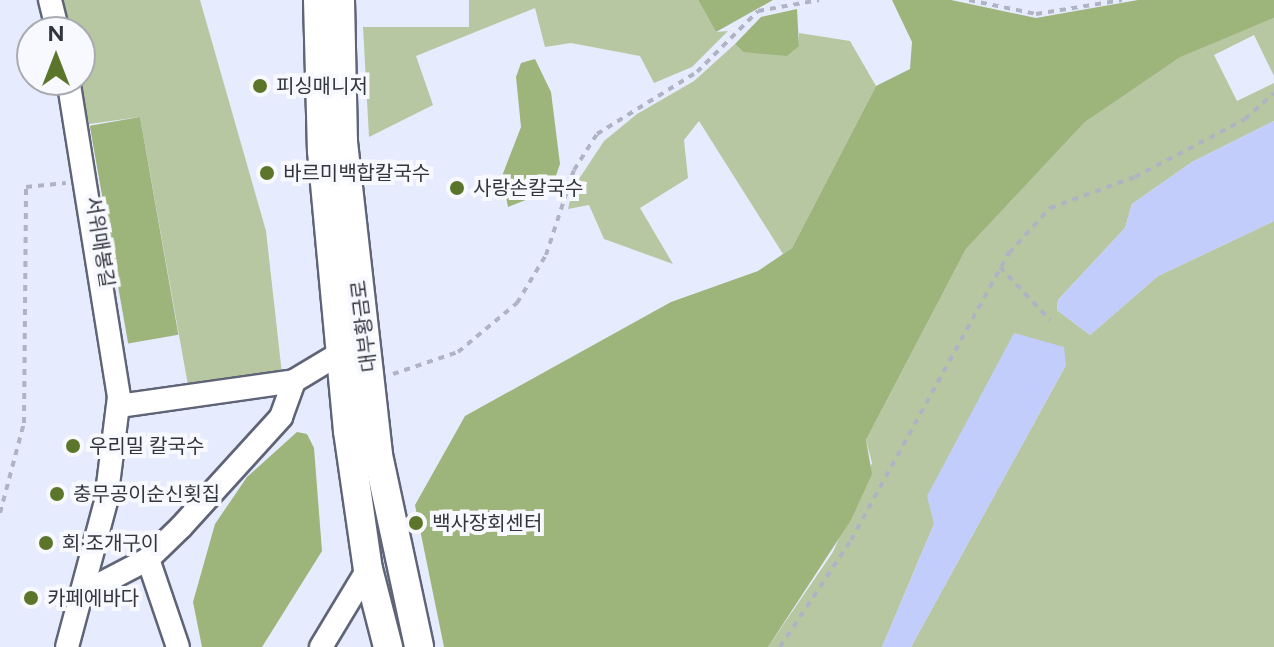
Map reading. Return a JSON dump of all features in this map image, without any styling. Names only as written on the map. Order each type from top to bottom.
[{"type":"main road","name":"대부황금로","points":[[318,0],[322,151],[342,352],[368,569],[388,647]]},
{"type":"main road","name":"대부황금로","points":[[340,0],[343,142],[371,379],[391,538],[419,647]]},
{"type":"lane","name":"서위매봉길","points":[[67,647],[83,593],[119,406],[90,181],[71,96]]},
{"type":"lane","points":[[119,406],[294,381],[342,352]]},
{"type":"lane","points":[[83,593],[148,559],[260,444],[281,417],[294,381]]},
{"type":"lane","points":[[148,559],[178,647]]},
{"type":"lane","points":[[321,647],[368,569]]},
{"type":"path","points":[[371,379],[458,352],[490,333],[546,255],[574,170],[597,134],[697,72],[758,11],[819,0]]},
{"type":"path","points":[[969,0],[1036,14],[1122,0]]},
{"type":"path","points":[[780,647],[851,540],[1000,267],[1050,208],[1135,177],[1245,119],[1274,93]]},
{"type":"path","points":[[0,513],[24,423],[26,187],[90,181]]},
{"type":"path","points":[[1000,267],[1050,320]]},
{"type":"green space","points":[[59,0],[200,0],[266,231],[282,374],[189,391],[140,117],[89,124],[82,96],[96,96],[96,16],[63,16]]},
{"type":"green space","points":[[469,0],[698,0],[716,32],[728,31],[692,67],[654,83],[640,56],[571,43],[545,47],[535,8],[416,56],[433,105],[369,137],[363,27],[469,27]]},
{"type":"green space","points":[[698,0],[773,0],[716,32]]},
{"type":"green space","points":[[892,0],[951,0],[1036,18],[1138,0],[1274,0],[1274,18],[1180,57],[1085,122],[966,249],[866,440],[872,474],[851,520],[768,647],[444,647],[415,505],[465,416],[671,302],[758,271],[792,248],[876,86],[910,69],[912,42]]},
{"type":"green space","points":[[797,9],[799,46],[787,56],[743,52],[735,44],[761,17]]},
{"type":"green space","points":[[1274,18],[1274,76],[1254,35],[1214,55],[1237,101],[1274,83],[1274,121],[1192,162],[1132,204],[1125,228],[1058,300],[1057,310],[1090,335],[1158,276],[1274,221],[1274,647],[911,647],[1066,365],[934,524],[882,647],[768,647],[833,552],[872,463],[866,440],[966,249],[1085,122],[1180,56]]},
{"type":"green space","points":[[799,33],[850,41],[876,86],[792,248],[783,254],[699,121],[684,140],[688,178],[640,208],[673,264],[604,239],[589,205],[568,209],[573,188],[604,141],[637,114],[694,81],[735,44],[743,52],[799,46]]},
{"type":"green space","points":[[535,59],[551,92],[560,164],[551,190],[508,207],[502,176],[521,127],[516,77],[521,63]]},
{"type":"green space","points":[[140,117],[178,335],[128,343],[90,126]]},
{"type":"green space","points":[[297,432],[307,434],[314,448],[322,551],[262,647],[202,647],[193,602],[215,524],[247,477]]},
{"type":"water","points":[[1274,121],[1274,221],[1158,276],[1090,335],[1057,310],[1058,300],[1125,228],[1132,204],[1192,162]]},
{"type":"water","points":[[1014,333],[1064,347],[1066,365],[911,647],[882,647],[934,524],[927,496]]},
{"type":"place","name":"피싱매니저","points":[[260,86]]},
{"type":"place","name":"바르미백합칼국수","points":[[267,173]]},
{"type":"place","name":"사랑손칼국수","points":[[457,188]]},
{"type":"place","name":"우리밀 칼국수","points":[[73,446]]},
{"type":"place","name":"충무공이순신횟집","points":[[57,494]]},
{"type":"place","name":"백사장회센터","points":[[416,523]]},
{"type":"place","name":"회·조개구이","points":[[46,543]]},
{"type":"place","name":"카페에바다","points":[[31,598]]}]
